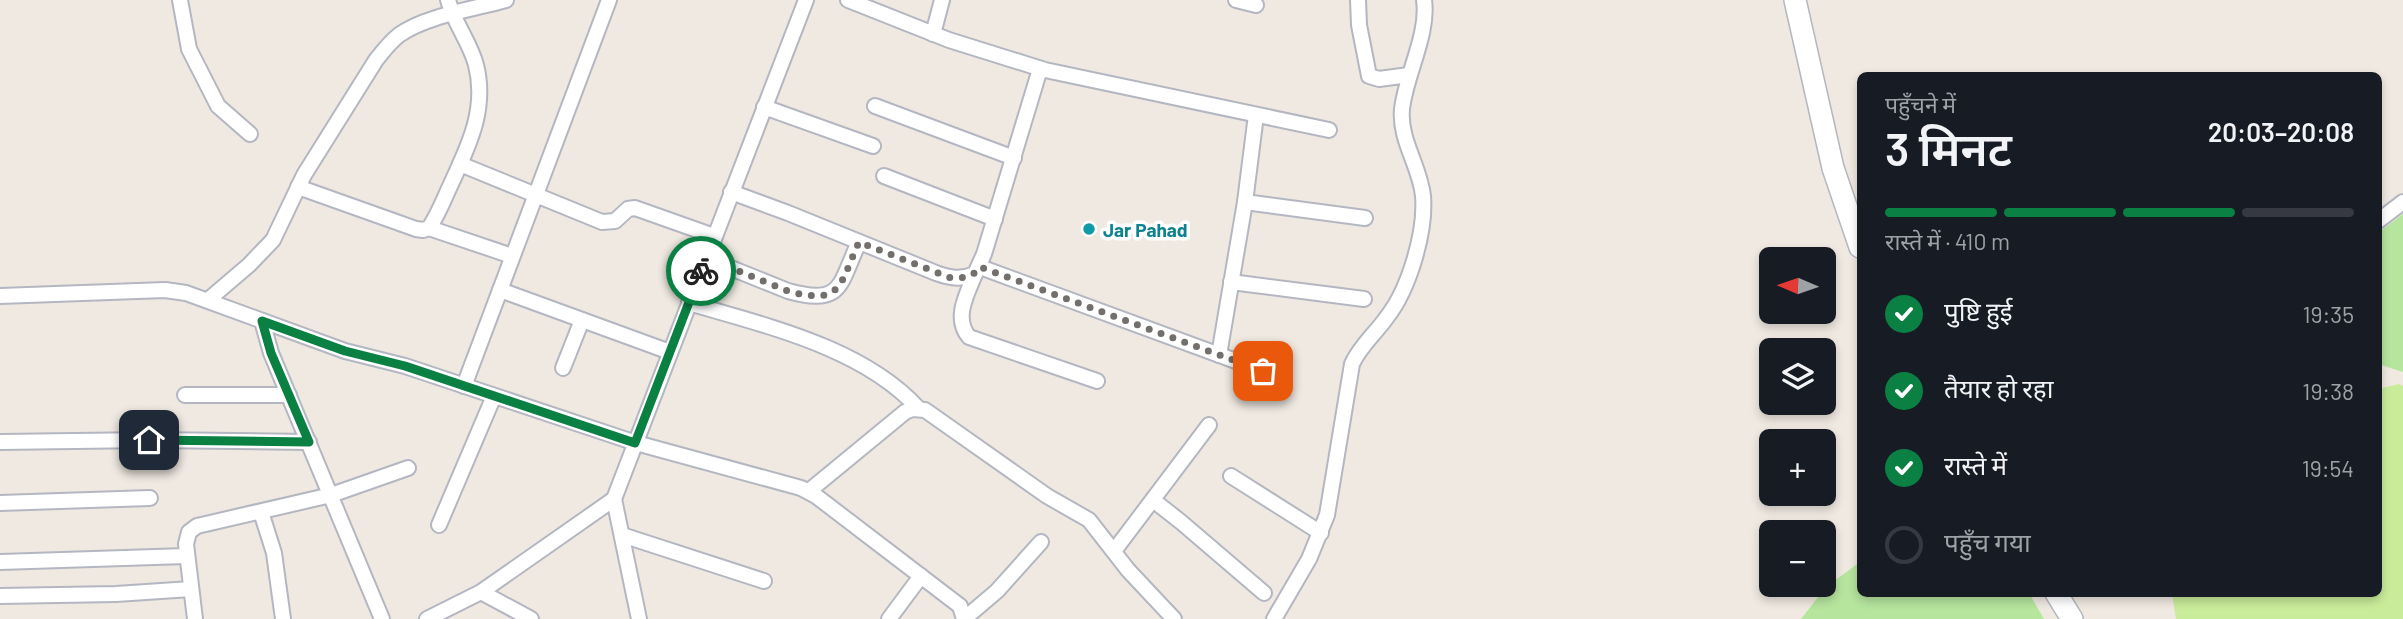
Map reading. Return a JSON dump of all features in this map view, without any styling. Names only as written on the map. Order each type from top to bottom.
[{"type":"street","points":[[180,0],[190,49],[218,106],[250,134]]},
{"type":"street","points":[[208,300],[249,265],[272,240],[298,187],[376,60],[388,46],[401,34],[450,7],[506,0]]},
{"type":"street","points":[[464,386],[609,0]]},
{"type":"street","points":[[639,619],[614,499],[806,0]]},
{"type":"street","points":[[848,0],[933,34],[1040,69],[1329,130]]},
{"type":"street","points":[[933,34],[942,0]]},
{"type":"street","points":[[1236,0],[1256,5]]},
{"type":"street","points":[[1358,0],[1359,25],[1369,76],[1379,79],[1409,75]]},
{"type":"street","points":[[1274,619],[1321,533],[1331,496],[1352,364],[1395,304],[1413,260],[1423,197],[1406,142],[1402,113],[1422,30],[1424,0]]},
{"type":"street","points":[[1795,0],[1833,168],[1857,238]]},
{"type":"street","points":[[429,228],[478,121],[479,88],[473,55],[450,7]]},
{"type":"street","points":[[1040,69],[995,219],[961,315],[962,326],[969,337],[1097,381]]},
{"type":"street","points":[[875,106],[1014,158]]},
{"type":"street","points":[[764,107],[873,146]]},
{"type":"street","points":[[1219,355],[1245,202],[1256,115]]},
{"type":"street","points":[[460,164],[602,222],[615,221],[628,209],[635,208],[714,236]]},
{"type":"street","points":[[884,176],[995,219]]},
{"type":"street","points":[[298,187],[415,229],[429,228],[512,256]]},
{"type":"street","points":[[731,192],[951,278],[964,278],[977,270]]},
{"type":"street","points":[[1245,202],[1365,218]]},
{"type":"street","points":[[2382,218],[2403,202]]},
{"type":"street","points":[[706,258],[788,291],[802,295],[827,296],[840,284],[859,242]]},
{"type":"street","points":[[977,270],[1263,371]]},
{"type":"street","points":[[1231,282],[1364,299]]},
{"type":"street","points":[[0,296],[165,290],[186,293],[345,351],[405,366],[635,443],[809,491],[960,606],[964,619],[997,591],[1041,542]]},
{"type":"street","points":[[500,290],[670,352]]},
{"type":"street","points":[[689,303],[788,332],[885,379],[918,408],[925,410],[1047,496],[1089,520],[1128,570],[1174,619]]},
{"type":"street","points":[[563,368],[582,320]]},
{"type":"street","points":[[262,321],[271,353],[382,619]]},
{"type":"street","points":[[185,395],[289,395]]},
{"type":"street","points":[[439,525],[494,396]]},
{"type":"street","points":[[809,491],[905,412],[918,408]]},
{"type":"street","points":[[1114,551],[1209,425]]},
{"type":"street","points":[[0,442],[309,442]]},
{"type":"street","points":[[195,619],[186,556],[189,532],[197,526],[331,495],[408,468]]},
{"type":"street","points":[[1231,476],[1321,533]]},
{"type":"street","points":[[0,503],[150,498]]},
{"type":"street","points":[[427,619],[481,592],[614,499]]},
{"type":"street","points":[[1153,500],[1264,593]]},
{"type":"street","points":[[261,512],[274,553],[283,619]]},
{"type":"street","points":[[622,535],[764,581]]},
{"type":"street","points":[[0,562],[186,556]]},
{"type":"street","points":[[889,619],[920,576]]},
{"type":"street","points":[[0,596],[116,594],[191,589]]},
{"type":"street","points":[[481,592],[531,619]]},
{"type":"street","points":[[2059,597],[2073,619]]},
{"type":"green space","points":[[2403,214],[2403,372],[2382,365],[2382,230]]},
{"type":"green space","points":[[2399,384],[2403,386],[2403,619],[2176,619],[2173,597],[2382,597],[2382,388]]},
{"type":"green space","points":[[1857,564],[1857,597],[2031,597],[2044,619],[1801,619],[1818,597],[1836,597],[1836,580]]},
{"type":"way so far","points":[[701,271],[706,258],[788,291],[816,297],[827,296],[840,284],[859,242],[951,278],[964,278],[975,274],[980,267],[1263,371]]},
{"type":"place","name":"Jar Pahad","points":[[1089,229]]},
{"type":"route","points":[[149,440],[309,442],[271,353],[262,321],[345,351],[405,366],[635,443],[701,271]]}]
